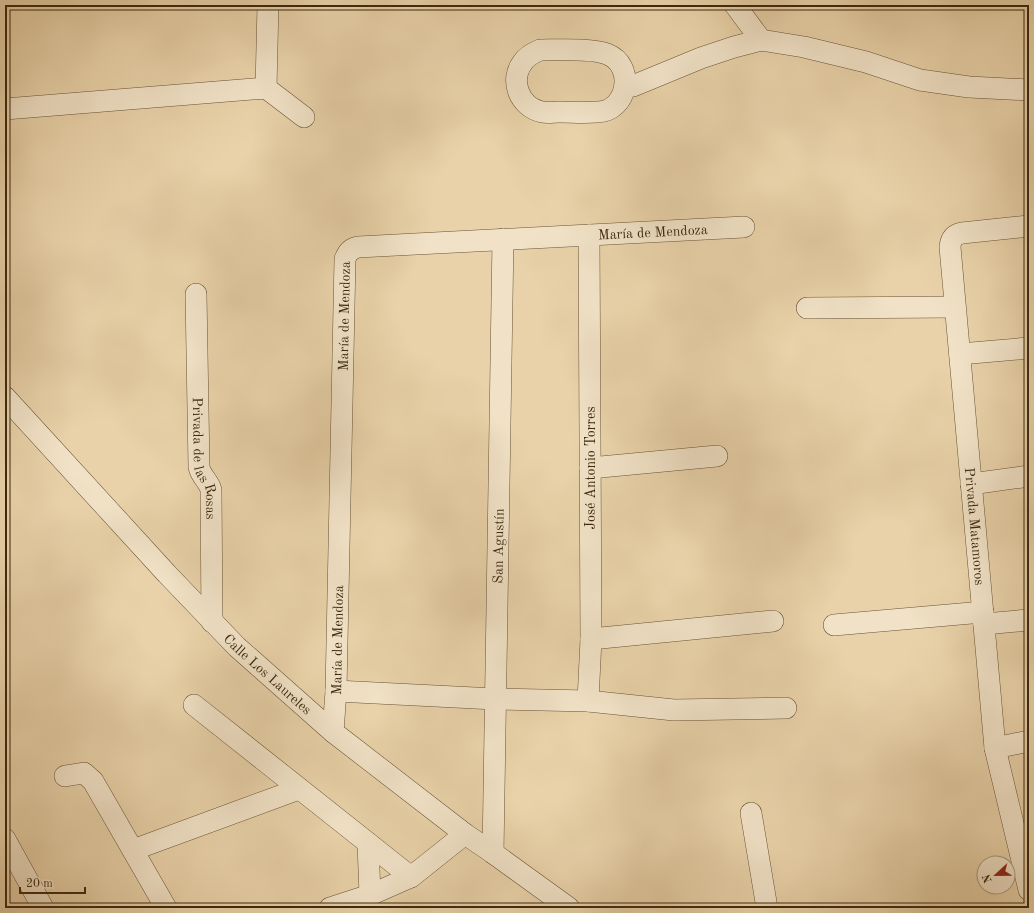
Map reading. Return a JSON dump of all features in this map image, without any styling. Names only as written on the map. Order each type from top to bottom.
[{"type":"street","points":[[266,88],[268,5]]},
{"type":"street","points":[[735,5],[761,40]]},
{"type":"street","points":[[625,86],[633,86],[701,58],[761,40],[804,47],[866,62],[920,80],[969,87],[1029,90]]},
{"type":"street","points":[[540,50],[598,52],[608,54],[622,67],[625,77],[625,86],[622,96],[617,104],[608,110],[599,112],[542,112],[532,109],[524,102],[518,92],[516,82],[518,71],[523,62],[530,54],[540,50]]},
{"type":"street","points":[[5,109],[266,88],[304,118]]},
{"type":"street","name":"Privada Matamoros","points":[[1029,226],[962,233],[955,235],[951,240],[950,247],[995,748],[1023,845],[1029,890]]},
{"type":"street","name":"María de Mendoza","points":[[333,732],[336,691],[345,259],[351,248],[744,227]]},
{"type":"street","name":"José Antonio Torres","points":[[588,701],[590,639],[589,235]]},
{"type":"street","name":"San Agustín","points":[[493,853],[503,239]]},
{"type":"street","name":"Privada de las Rosas","points":[[196,294],[199,467],[200,473],[210,485],[211,490],[212,622]]},
{"type":"street","points":[[807,308],[955,307]]},
{"type":"street","points":[[960,354],[1029,348]]},
{"type":"street","name":"Calle Los Laureles","points":[[5,397],[212,622],[237,647],[333,732],[465,834],[569,908]]},
{"type":"street","points":[[590,468],[717,456]]},
{"type":"street","points":[[971,484],[1029,476]]},
{"type":"street","points":[[834,625],[983,618],[1029,620]]},
{"type":"street","points":[[590,639],[774,622]]},
{"type":"street","points":[[336,691],[495,699],[588,701],[674,710],[786,708]]},
{"type":"street","points":[[194,705],[411,877]]},
{"type":"street","points":[[995,748],[1029,741]]},
{"type":"street","points":[[65,776],[84,773],[93,780],[166,908]]},
{"type":"street","points":[[133,850],[299,788]]},
{"type":"street","points":[[751,813],[767,908]]},
{"type":"street","points":[[330,908],[370,895],[411,877],[465,834]]},
{"type":"street","points":[[5,839],[43,908]]},
{"type":"street","points":[[368,843],[370,895]]}]
